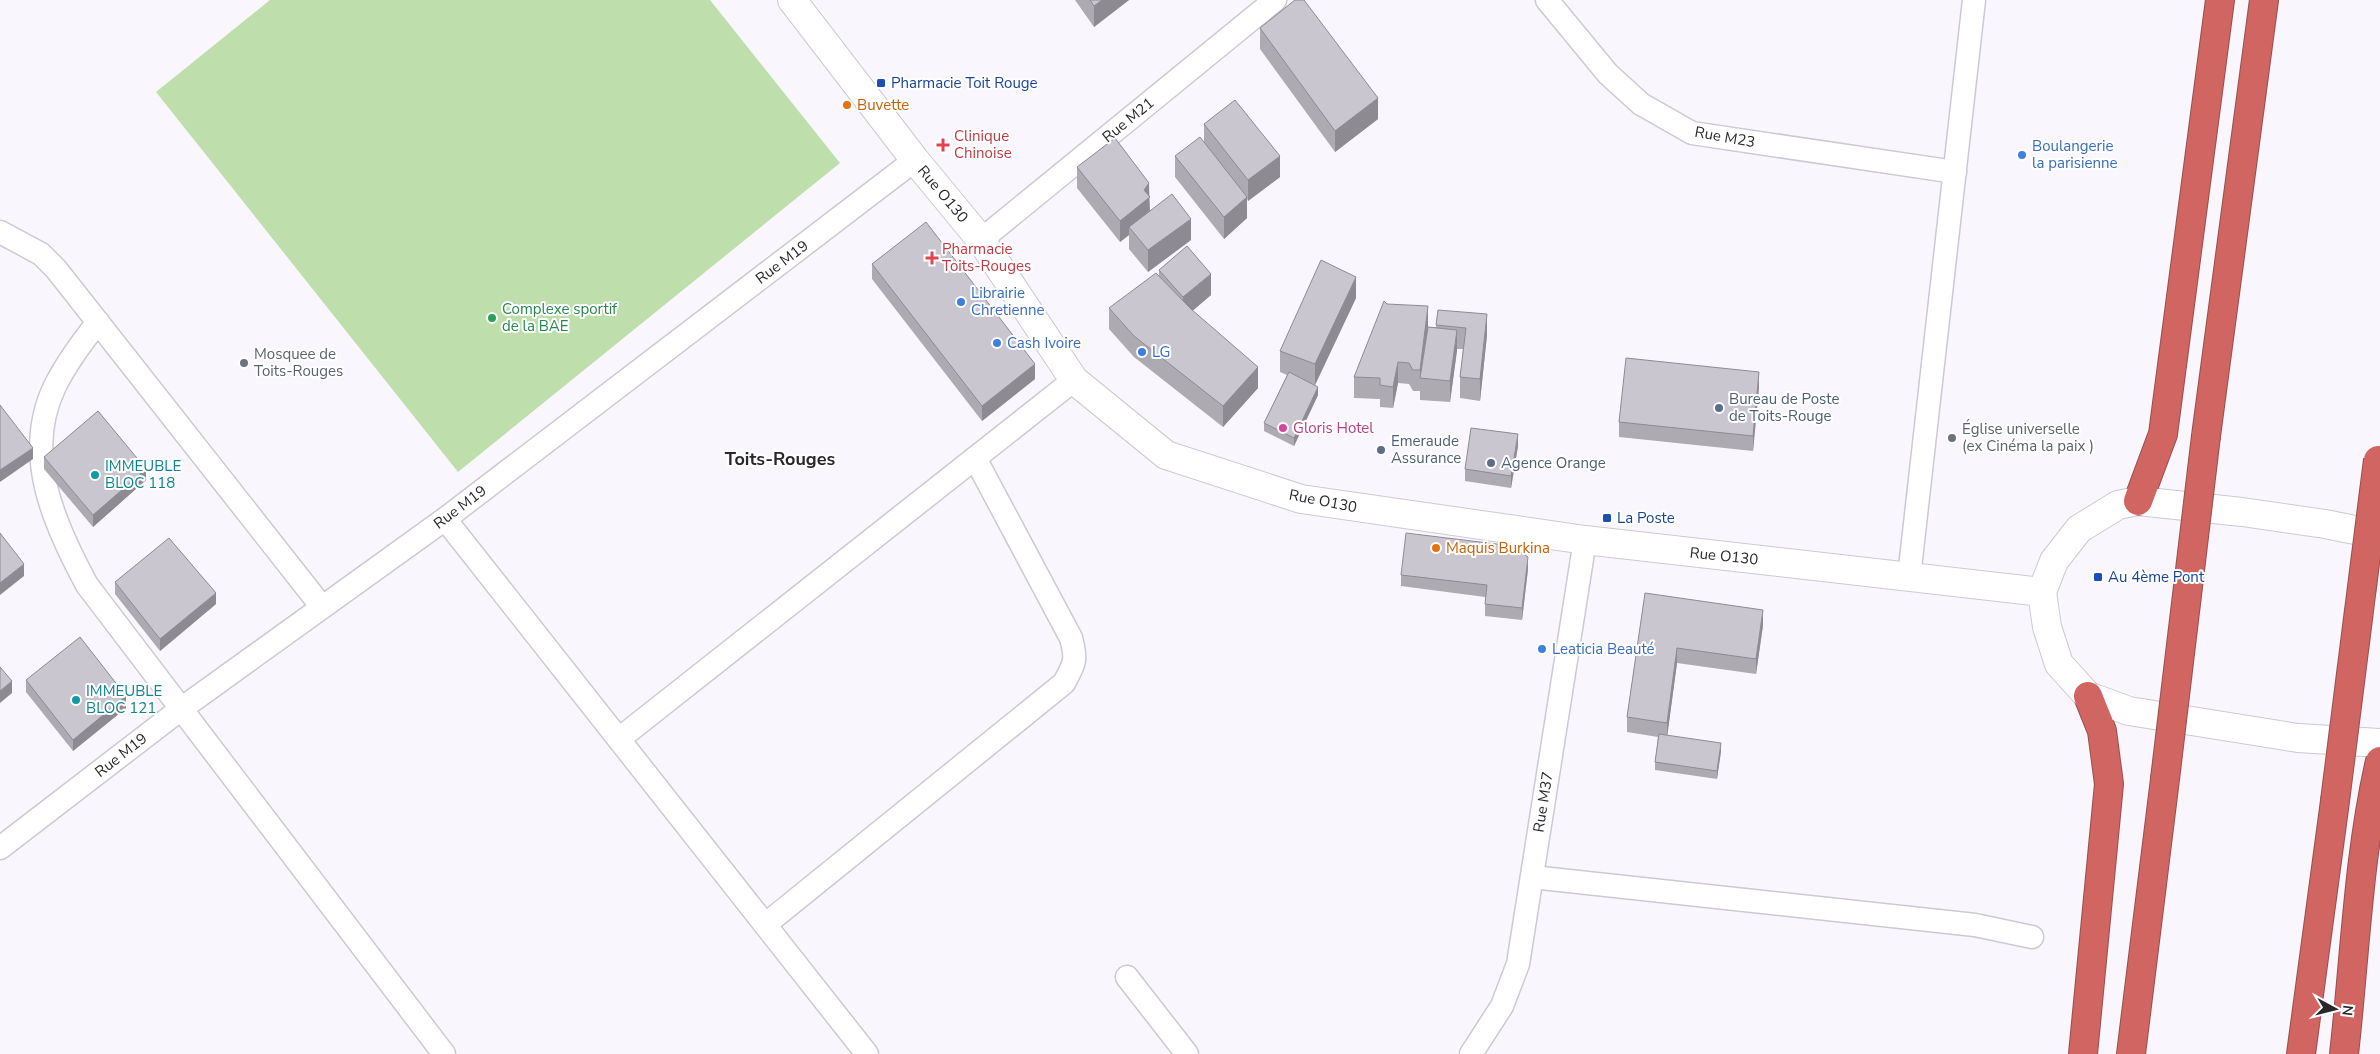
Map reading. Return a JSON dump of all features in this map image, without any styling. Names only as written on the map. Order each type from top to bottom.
[{"type":"highway","points":[[2138,501],[2163,434],[2220,0]]},
{"type":"highway","points":[[2131,1054],[2206,436],[2264,0]]},
{"type":"highway","points":[[2301,1054],[2379,452]]},
{"type":"highway","points":[[2082,1054],[2109,784],[2102,731],[2088,696]]},
{"type":"highway","points":[[2344,1054],[2365,841],[2371,798],[2380,761]]},
{"type":"street","name":"Rue O130","points":[[792,0],[915,160],[981,240],[1074,380],[1166,456],[1302,500],[1585,540],[2042,592]]},
{"type":"street","name":"Rue M21","points":[[981,240],[1274,0]]},
{"type":"street","name":"Rue M23","points":[[1546,0],[1608,74],[1641,104],[1692,134],[1955,172]]},
{"type":"street","points":[[1909,577],[1974,0]]},
{"type":"street","name":"Rue M19","points":[[3,839],[445,519],[915,160]]},
{"type":"street","points":[[0,232],[41,254],[98,322],[322,607]]},
{"type":"street","points":[[98,322],[69,360],[54,387],[43,421],[40,448],[41,471],[46,494],[87,585],[444,1054]]},
{"type":"street","points":[[619,739],[1074,380]]},
{"type":"street","points":[[766,924],[1064,683],[1075,664],[1076,655],[1071,638],[975,458]]},
{"type":"street","points":[[2380,535],[2325,524],[2242,512],[2138,501],[2118,505],[2079,528],[2054,561],[2042,592],[2047,628],[2059,664],[2088,696],[2129,711],[2298,738],[2380,743]]},
{"type":"street","points":[[445,519],[867,1054]]},
{"type":"street","name":"Rue M37","points":[[1471,1054],[1502,1006],[1518,964],[1585,540]]},
{"type":"street","points":[[1532,877],[1975,925],[2032,937]]},
{"type":"street","points":[[1127,978],[1187,1054]]},
{"type":"green space","name":"Complexe sportif de la BAE","points":[[270,0],[710,0],[840,163],[458,472],[156,92]]},
{"type":"building","points":[[1090,0],[1102,0],[1094,6]]},
{"type":"building","points":[[1295,0],[1304,0],[1378,98],[1335,131],[1260,28]]},
{"type":"building","points":[[1235,100],[1280,156],[1248,180],[1204,124]]},
{"type":"building","points":[[1200,137],[1247,197],[1224,217],[1175,156]]},
{"type":"building","points":[[1115,138],[1149,183],[1144,190],[1150,197],[1120,221],[1077,167]]},
{"type":"building","points":[[1172,194],[1191,219],[1148,250],[1129,227]]},
{"type":"building","points":[[926,222],[1035,364],[982,406],[872,264]]},
{"type":"building","points":[[1187,246],[1211,274],[1183,297],[1159,270]]},
{"type":"building","points":[[1321,260],[1356,277],[1315,364],[1280,351]]},
{"type":"building","points":[[1156,273],[1191,309],[1258,367],[1223,406],[1134,336],[1109,308]]},
{"type":"building","points":[[1384,301],[1387,304],[1428,306],[1420,370],[1413,370],[1409,363],[1398,362],[1393,387],[1380,385],[1380,378],[1354,377]]},
{"type":"building","points":[[1438,310],[1487,314],[1480,379],[1460,377],[1466,328],[1436,325]]},
{"type":"building","points":[[1428,327],[1457,330],[1450,381],[1420,378]]},
{"type":"building","points":[[1626,358],[1759,372],[1753,436],[1619,422]]},
{"type":"building","points":[[1289,372],[1318,387],[1294,438],[1264,423]]},
{"type":"building","points":[[0,405],[33,448],[0,470]]},
{"type":"building","name":"IMMEUBLE BLOC 118","points":[[98,411],[146,469],[93,515],[44,457]]},
{"type":"building","name":"Agence Orange","points":[[1471,428],[1518,434],[1511,476],[1465,469]]},
{"type":"building","points":[[0,533],[24,564],[0,583]]},
{"type":"building","points":[[1406,533],[1513,546],[1528,557],[1522,608],[1485,604],[1487,585],[1401,575]]},
{"type":"building","points":[[169,538],[216,593],[160,639],[115,582]]},
{"type":"building","points":[[1645,593],[1763,610],[1756,659],[1677,648],[1667,723],[1627,717]]},
{"type":"building","name":"IMMEUBLE BLOC 121","points":[[80,637],[126,696],[73,740],[26,680]]},
{"type":"building","points":[[0,667],[12,681],[0,691]]},
{"type":"building","points":[[1659,734],[1721,743],[1717,771],[1655,762]]},
{"type":"place","name":"Pharmacie Toit Rouge","points":[[881,83]]},
{"type":"place","name":"Buvette","points":[[847,105]]},
{"type":"place","name":"Clinique Chinoise","points":[[943,145]]},
{"type":"place","name":"Boulangerie la parisienne","points":[[2022,155]]},
{"type":"place","name":"Pharmacie Toits-Rouges","points":[[932,258]]},
{"type":"place","name":"Librairie Chretienne","points":[[961,302]]},
{"type":"place","name":"Complexe sportif de la BAE","points":[[492,318]]},
{"type":"place","name":"Cash Ivoire","points":[[997,343]]},
{"type":"place","name":"LG","points":[[1142,352]]},
{"type":"place","name":"Mosquee de Toits-Rouges","points":[[244,363]]},
{"type":"place","name":"Bureau de Poste de Toits-Rouge","points":[[1719,408]]},
{"type":"place","name":"Gloris Hotel","points":[[1283,428]]},
{"type":"place","name":"Église universelle (ex Cinéma la paix )","points":[[1952,438]]},
{"type":"place","name":"Emeraude Assurance","points":[[1381,450]]},
{"type":"place","name":"Agence Orange","points":[[1491,463]]},
{"type":"place","name":"IMMEUBLE BLOC 118","points":[[95,475]]},
{"type":"place","name":"La Poste","points":[[1607,518]]},
{"type":"place","name":"Maquis Burkina","points":[[1436,548]]},
{"type":"place","name":"Au 4ème Pont","points":[[2098,577]]},
{"type":"place","name":"Leaticia Beauté","points":[[1542,649]]},
{"type":"place","name":"IMMEUBLE BLOC 121","points":[[76,700]]},
{"type":"district","name":"Toits-Rouges","points":[[780,459]]}]
